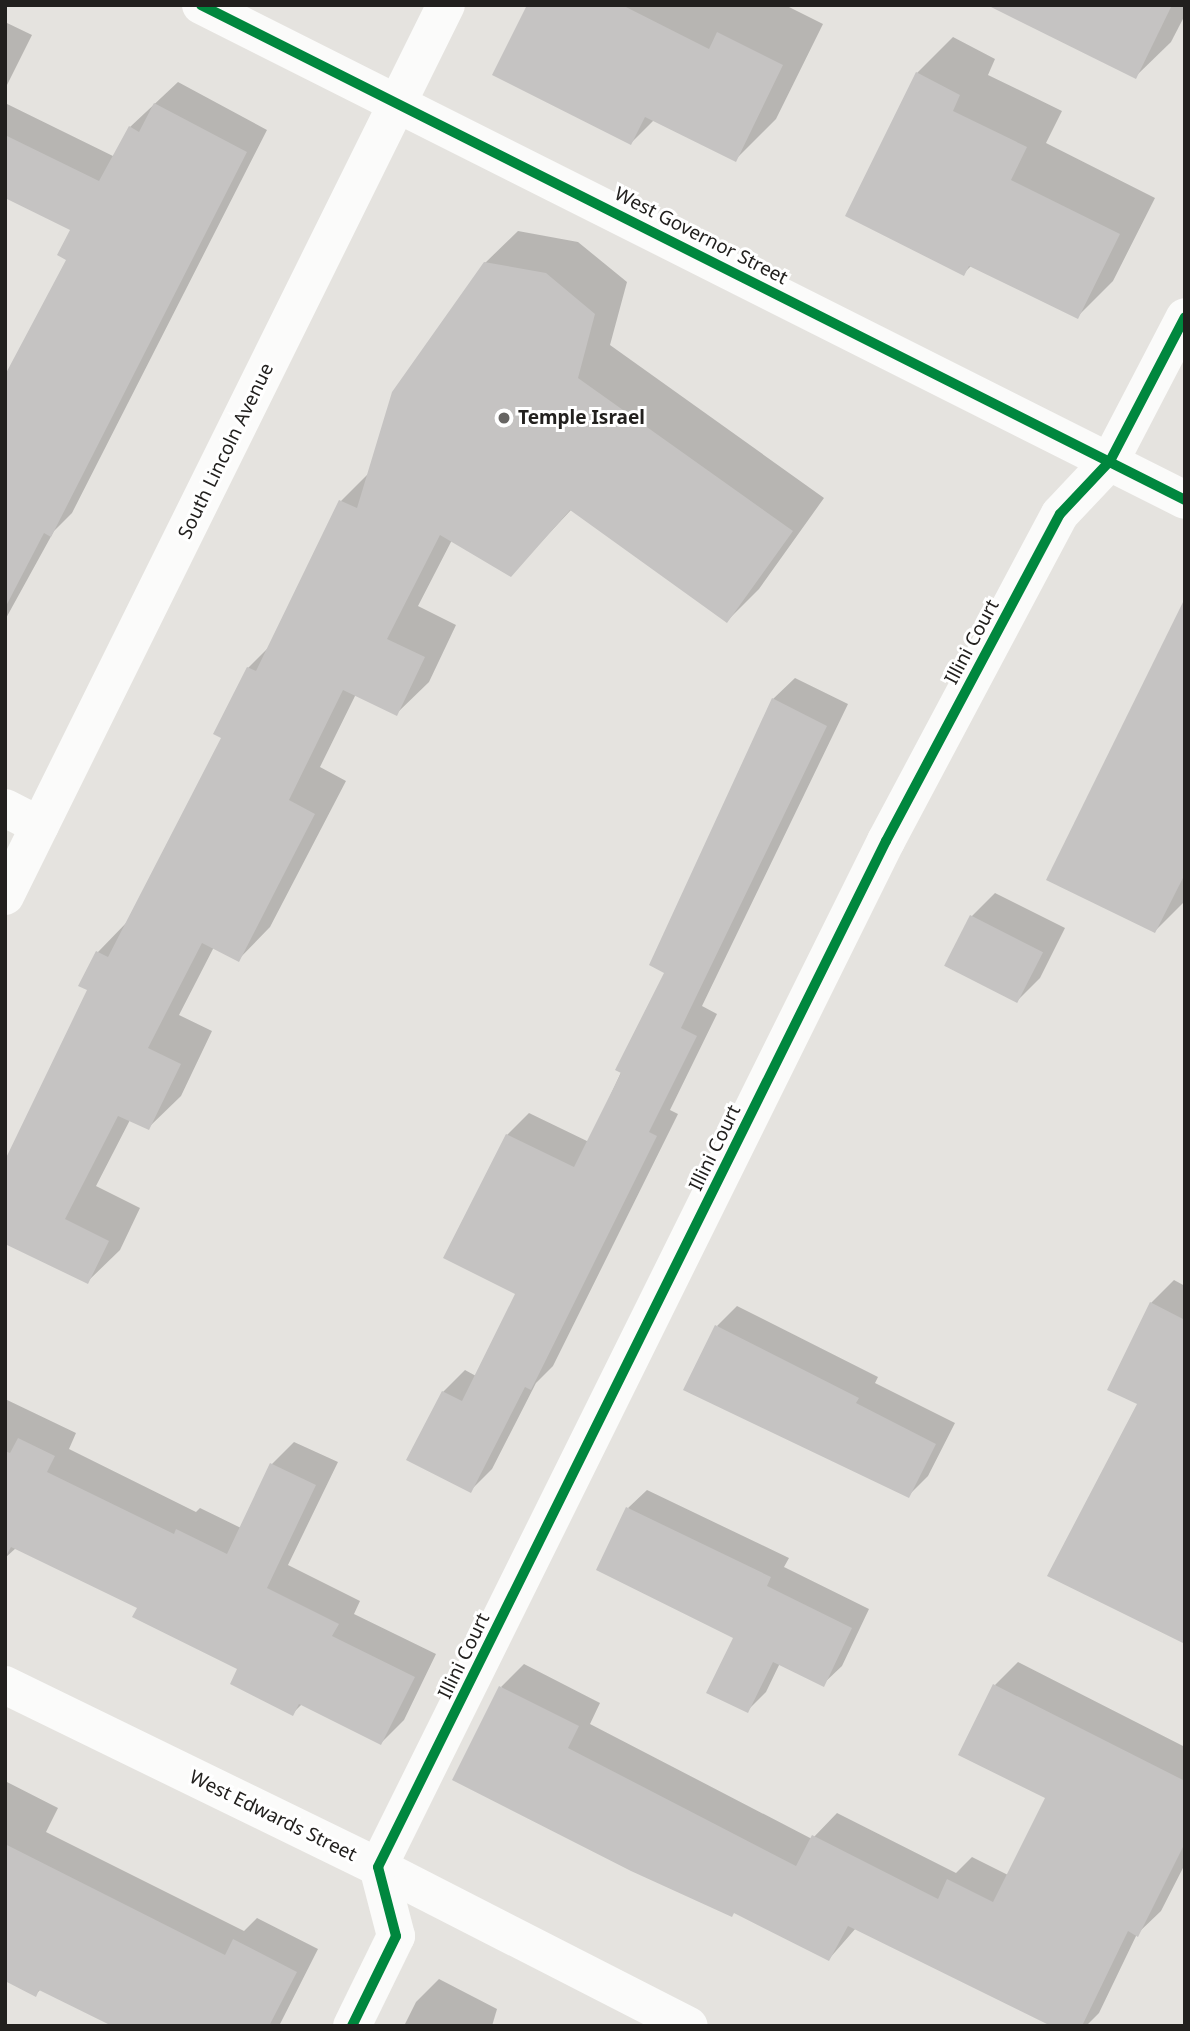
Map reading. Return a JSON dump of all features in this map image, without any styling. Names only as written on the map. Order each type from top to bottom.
[{"type":"street","name":"West Governor Street","points":[[201,5],[1185,500]]},
{"type":"street","name":"South Lincoln Avenue","points":[[5,896],[446,5]]},
{"type":"street","name":"Illini Court","points":[[379,1867],[886,841],[1060,514],[1110,461],[1185,317]]},
{"type":"street","points":[[5,808],[40,826]]},
{"type":"street","name":"West Edwards Street","points":[[5,1685],[379,1867],[689,2026]]},
{"type":"street","points":[[352,2026],[396,1936],[379,1867]]},
{"type":"building","points":[[527,5],[622,5],[709,49],[717,32],[783,65],[736,162],[645,117],[631,145],[492,75]]},
{"type":"building","points":[[987,5],[1172,5],[1136,79]]},
{"type":"building","points":[[916,72],[960,95],[953,111],[1027,147],[1011,180],[1120,234],[1078,319],[969,266],[964,276],[845,216]]},
{"type":"building","points":[[154,103],[247,152],[51,537],[44,533],[5,608],[5,375],[66,260],[57,255],[70,230],[5,198],[5,135],[99,181],[129,126],[139,132]]},
{"type":"building","points":[[484,262],[546,273],[595,314],[578,378],[793,531],[727,623],[570,510],[511,577],[440,535],[387,639],[425,657],[397,716],[343,690],[289,800],[315,814],[239,962],[202,943],[148,1048],[181,1064],[149,1130],[118,1116],[65,1219],[109,1241],[88,1284],[5,1244],[5,1160],[87,990],[78,986],[96,951],[108,957],[221,738],[213,734],[247,667],[256,671],[339,500],[357,508],[392,392]]},
{"type":"building","points":[[1185,598],[1185,874],[1155,933],[1046,880]]},
{"type":"building","points":[[772,698],[827,726],[681,1028],[697,1036],[649,1132],[657,1136],[531,1390],[525,1387],[471,1493],[406,1460],[442,1391],[462,1401],[515,1294],[443,1258],[506,1134],[574,1167],[621,1073],[615,1070],[664,973],[649,965]]},
{"type":"building","points":[[970,915],[1043,952],[1017,1003],[944,966]]},
{"type":"building","points":[[1150,1302],[1185,1320],[1185,1644],[1047,1576],[1137,1404],[1107,1390]]},
{"type":"building","points":[[715,1325],[859,1398],[856,1403],[936,1444],[909,1498],[683,1390]]},
{"type":"building","points":[[18,1438],[55,1456],[47,1472],[174,1534],[176,1529],[227,1554],[270,1463],[316,1485],[267,1588],[339,1624],[332,1636],[415,1677],[381,1745],[299,1704],[293,1716],[230,1684],[237,1669],[132,1617],[137,1608],[11,1547],[5,1558],[5,1451],[10,1453]]},
{"type":"building","points":[[626,1507],[771,1577],[767,1586],[852,1628],[824,1687],[773,1662],[748,1713],[706,1693],[733,1638],[596,1570]]},
{"type":"building","points":[[993,1684],[1185,1781],[1185,1843],[1138,1937],[1128,1931],[1082,2026],[1051,2026],[848,1926],[829,1961],[734,1913],[732,1917],[631,1871],[452,1780],[499,1686],[579,1726],[568,1748],[796,1866],[812,1835],[938,1899],[947,1879],[993,1902],[1045,1798],[958,1755]]},
{"type":"building","points":[[5,1844],[225,1955],[233,1939],[297,1972],[269,2026],[112,2026],[39,1990],[36,1997],[5,1981]]},
{"type":"cycle path","points":[[201,5],[1185,500]]},
{"type":"cycle path","points":[[352,2026],[396,1936],[378,1867],[886,841],[1060,514],[1110,461],[1185,317]]},
{"type":"place","name":"Temple Israel","points":[[504,418]]}]
